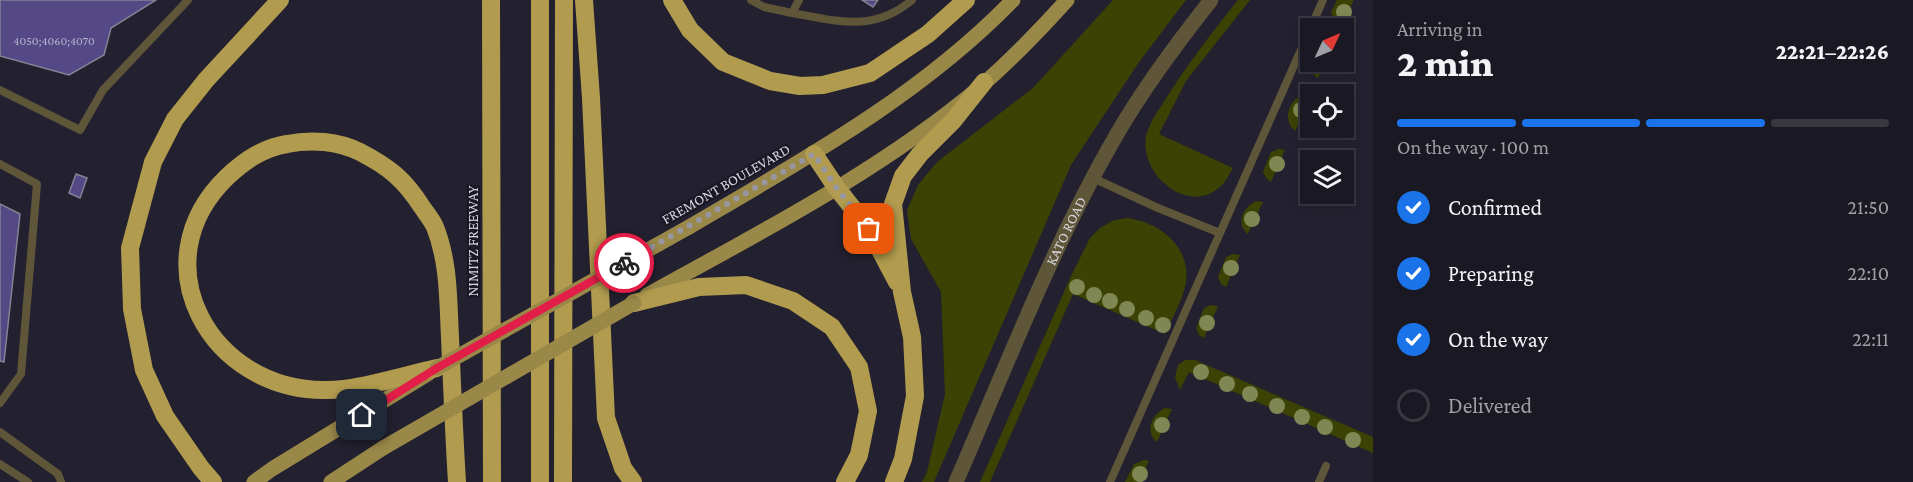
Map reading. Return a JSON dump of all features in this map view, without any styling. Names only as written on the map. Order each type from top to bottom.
[{"type":"highway","points":[[213,482],[165,416],[144,370],[132,309],[130,248],[153,162],[175,119],[206,80],[280,0]]},
{"type":"highway","name":"NIMITZ FREEWAY","points":[[491,0],[492,482]]},
{"type":"highway","points":[[540,0],[540,482]]},
{"type":"highway","points":[[563,482],[564,0]]},
{"type":"highway","points":[[584,0],[591,98],[606,418],[623,468],[633,482]]},
{"type":"highway","points":[[672,0],[690,30],[723,62],[770,81],[800,86],[823,85],[870,73],[928,34],[966,0]]},
{"type":"highway","points":[[894,482],[903,459],[915,396],[912,337],[902,292],[893,204],[903,176],[920,154],[953,121],[984,82]]},
{"type":"highway","points":[[437,368],[328,391],[288,387],[255,375],[231,357],[207,332],[194,301],[187,270],[190,241],[202,208],[218,186],[240,164],[270,147],[303,141],[328,142],[354,149],[383,164],[409,187],[434,225],[447,271],[457,482]]},
{"type":"highway","points":[[814,154],[869,229],[902,292]]},
{"type":"highway","points":[[634,303],[699,287],[746,285],[793,301],[832,327],[859,367],[868,411],[859,455],[845,482]]},
{"type":"main road","name":"FREMONT BOULEVARD","points":[[254,482],[437,368],[814,154],[889,105],[954,55],[1013,0]]},
{"type":"main road","points":[[331,482],[383,448],[836,187],[910,140],[984,82],[1039,31],[1067,0]]},
{"type":"street","name":"KATO ROAD","points":[[956,482],[1065,232],[1093,178],[1117,133],[1150,82],[1211,0]]},
{"type":"lane","points":[[0,90],[80,130],[103,90],[188,0]]},
{"type":"lane","points":[[751,0],[764,7],[846,22],[871,22],[912,0]]},
{"type":"lane","points":[[792,13],[799,0]]},
{"type":"lane","points":[[1110,482],[1323,0]]},
{"type":"lane","points":[[0,164],[37,184],[21,374],[1,400]]},
{"type":"lane","points":[[1093,178],[1220,233]]},
{"type":"lane","points":[[0,432],[58,474],[61,482]]},
{"type":"lane","points":[[0,464],[28,482]]},
{"type":"lane","points":[[1319,482],[1326,466]]},
{"type":"green space","points":[[1113,0],[1186,0],[1137,65],[1071,165],[934,482],[922,482],[927,472],[945,394],[941,292],[911,239],[907,210],[918,185],[937,162],[1033,88]]},
{"type":"green space","points":[[1238,0],[1250,0],[1186,81],[1159,134],[1233,168],[1222,185],[1207,195],[1194,197],[1180,194],[1168,187],[1150,164],[1146,150],[1147,131],[1182,74]]},
{"type":"green space","points":[[1337,0],[1354,0],[1345,18],[1333,18],[1331,12]]},
{"type":"green space","points":[[1312,72],[1321,72],[1318,78]]},
{"type":"green space","points":[[1299,97],[1300,121],[1295,131],[1288,116],[1291,105]]},
{"type":"green space","points":[[1279,149],[1285,150],[1271,182],[1263,172],[1271,152]]},
{"type":"green space","points":[[1256,201],[1263,202],[1248,234],[1242,226],[1242,216],[1247,207]]},
{"type":"green space","points":[[1126,218],[1150,224],[1160,230],[1178,247],[1183,257],[1186,269],[1185,289],[1165,334],[1073,294],[990,482],[980,482],[1090,238],[1112,221]]},
{"type":"green space","points":[[1233,254],[1240,255],[1226,287],[1221,284],[1218,277],[1226,257]]},
{"type":"green space","points":[[1211,305],[1218,306],[1204,338],[1199,335],[1196,328],[1204,308]]},
{"type":"green space","points":[[1185,360],[1195,360],[1373,437],[1373,453],[1189,372],[1180,390],[1175,377],[1178,365]]},
{"type":"green space","points":[[1165,408],[1172,409],[1157,442],[1150,428],[1156,414]]},
{"type":"green space","points":[[1144,460],[1149,461],[1140,481],[1142,482],[1125,482],[1134,464]]},
{"type":"building","points":[[0,0],[156,0],[111,28],[104,55],[69,75],[0,56]]},
{"type":"building","points":[[862,0],[878,0],[873,7]]},
{"type":"building","points":[[76,174],[87,178],[80,198],[69,193]]},
{"type":"building","points":[[0,204],[20,214],[4,362],[0,361]]},
{"type":"way so far","points":[[624,263],[814,154],[869,229]]},
{"type":"route","points":[[362,415],[437,368],[624,263]]}]
